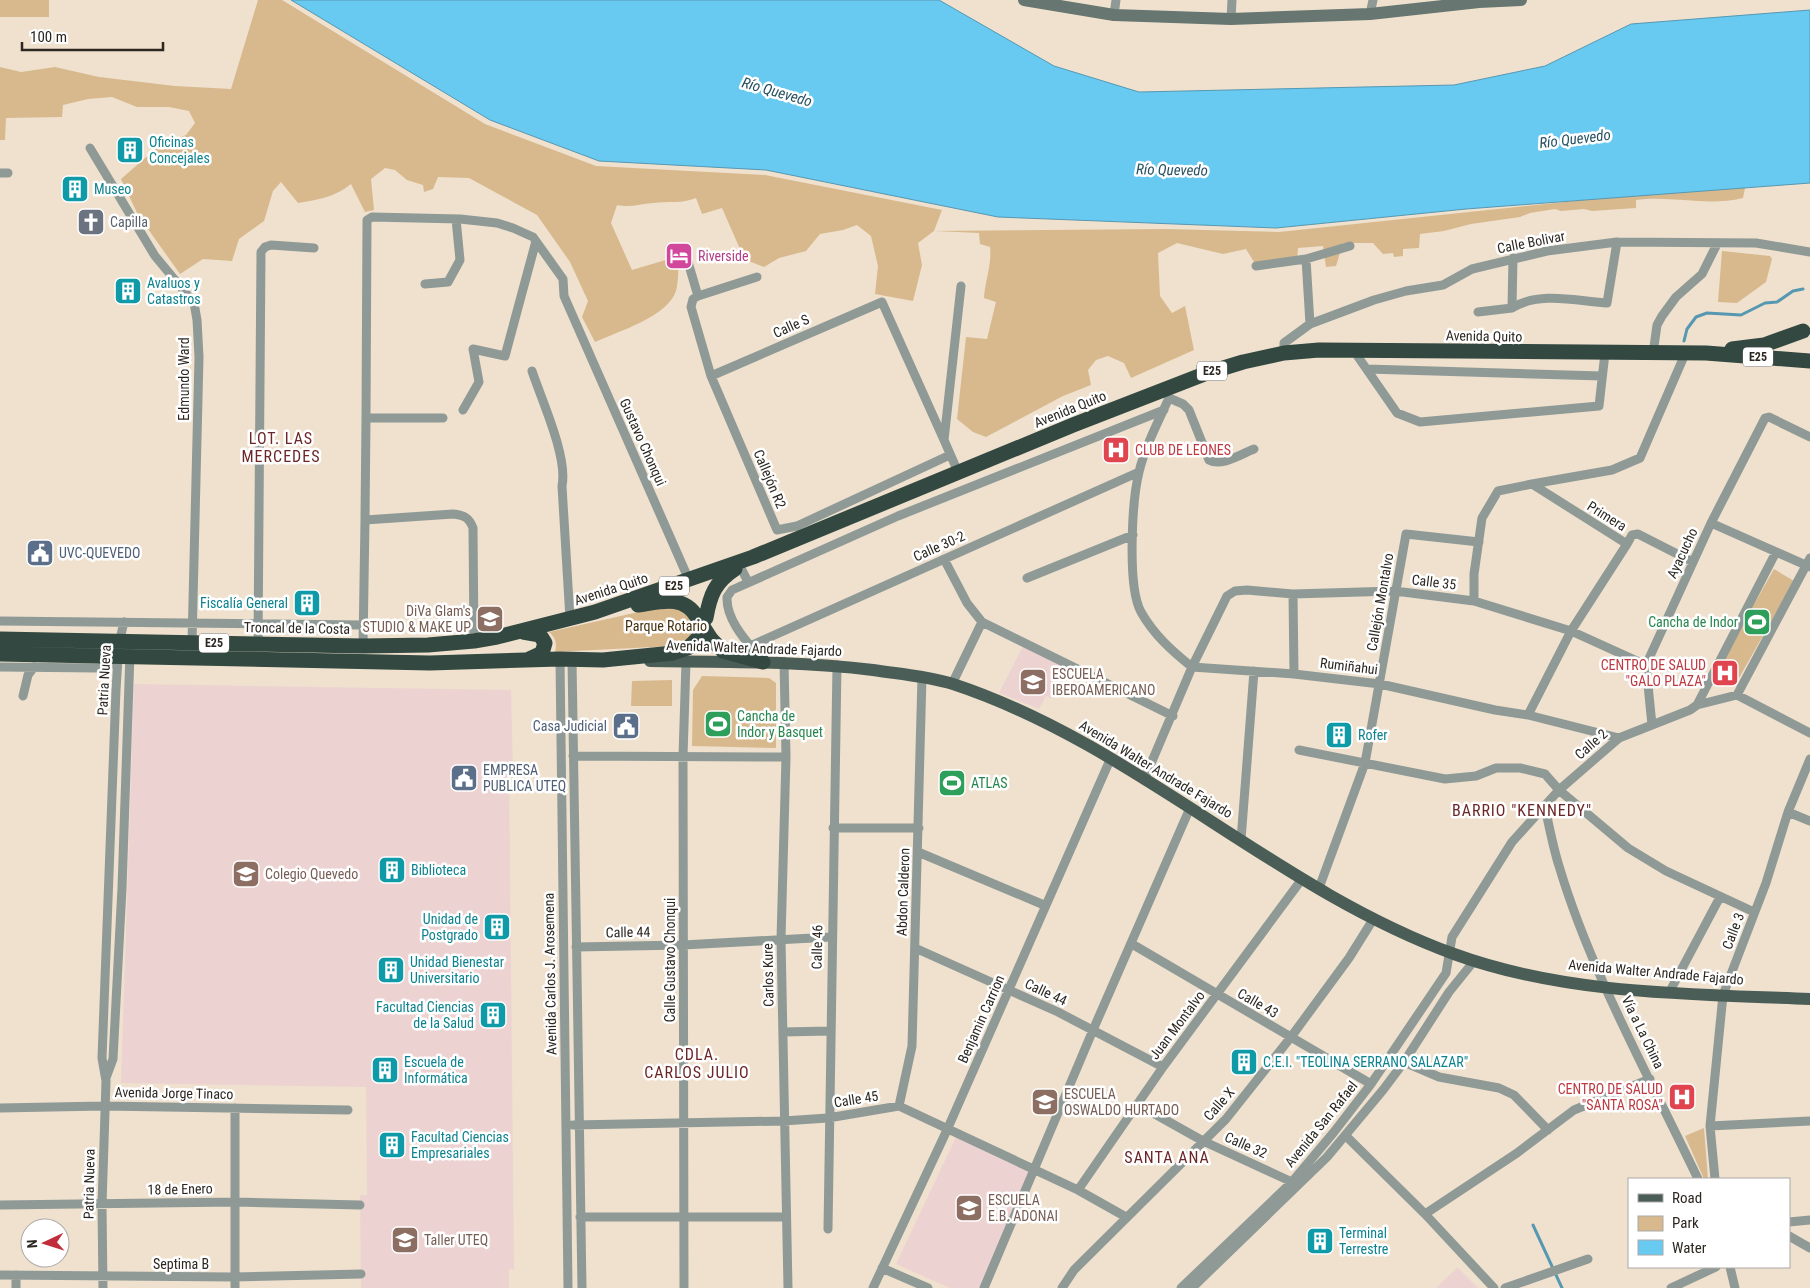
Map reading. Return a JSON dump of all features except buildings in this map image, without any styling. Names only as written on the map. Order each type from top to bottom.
[{"type":"highway","name":"Avenida Quito","points":[[474,642],[595,612],[753,557],[958,472],[1167,393],[1243,362],[1284,353],[1354,350],[1706,353],[1764,345],[1807,327]]},
{"type":"highway","name":"E25","points":[[1807,327],[1798,342],[1802,354],[1810,361]]},
{"type":"highway","name":"Avenida Quito","points":[[1706,353],[1810,361]]},
{"type":"highway","points":[[753,557],[717,583],[701,617],[704,639],[723,651],[763,662]]},
{"type":"highway","points":[[595,612],[672,600],[690,607],[701,617]]},
{"type":"highway","points":[[517,631],[537,633],[544,638],[545,643],[542,653],[520,660]]},
{"type":"highway","name":"Troncal de la Costa","points":[[0,639],[125,649],[463,663]]},
{"type":"highway","points":[[603,660],[673,653],[688,648],[704,639]]},
{"type":"highway","name":"Troncal de la Costa","points":[[0,654],[125,649],[192,642],[363,646],[474,642]]},
{"type":"highway","name":"Avenida Walter Andrade Fajardo","points":[[463,663],[566,659],[603,660]]},
{"type":"main road","points":[[1024,0],[1114,15],[1231,19],[1370,14],[1479,1],[1521,0]]},
{"type":"main road","name":"Avenida Walter Andrade Fajardo","points":[[603,660],[784,662],[836,665],[922,677],[952,684],[1021,712],[1075,738],[1319,888],[1374,918],[1474,961],[1549,979],[1606,987],[1810,999]]},
{"type":"street","points":[[1114,15],[1116,0]]},
{"type":"street","points":[[1231,19],[1232,0]]},
{"type":"street","points":[[1370,14],[1373,0]]},
{"type":"street","name":"Edmundo Ward","points":[[90,148],[154,256],[194,303],[199,357],[192,642]]},
{"type":"street","points":[[363,646],[367,220],[372,217],[456,219],[497,223],[533,237],[536,242],[505,356],[474,349],[479,382],[463,410]]},
{"type":"street","points":[[425,284],[448,282],[460,260],[456,219]]},
{"type":"street","name":"Gustavo Chonqui","points":[[536,242],[563,279],[564,296],[689,580]]},
{"type":"street","points":[[1478,312],[1512,308],[1524,300],[1546,298],[1607,304],[1617,242]]},
{"type":"street","name":"Calle Bolivar","points":[[1284,353],[1284,343],[1310,324],[1382,298],[1443,285],[1472,269],[1513,258],[1617,242],[1756,243],[1810,252]]},
{"type":"street","points":[[1653,354],[1660,320],[1676,297],[1702,274],[1717,244]]},
{"type":"street","points":[[258,644],[261,252],[265,247],[271,245],[314,248]]},
{"type":"street","points":[[1256,266],[1306,259],[1350,246]]},
{"type":"street","points":[[1512,308],[1513,258]]},
{"type":"street","points":[[1306,259],[1310,324]]},
{"type":"street","name":"Callejón R2","points":[[688,262],[698,296],[693,299],[691,307],[711,376],[776,530],[779,531],[797,526],[950,455]]},
{"type":"street","points":[[698,296],[757,277]]},
{"type":"street","points":[[958,472],[944,440],[961,286]]},
{"type":"street","name":"Calle S","points":[[711,376],[882,302],[944,440]]},
{"type":"street","points":[[1354,350],[1397,414],[1420,422],[1599,406],[1605,353]]},
{"type":"street","points":[[1474,601],[1474,574],[1482,518],[1498,490],[1612,470],[1640,458],[1685,354]]},
{"type":"street","points":[[1366,369],[1602,376]]},
{"type":"street","points":[[532,371],[558,449],[564,475],[562,486],[570,619]]},
{"type":"street","points":[[1144,780],[1192,667],[1162,642],[1141,612],[1136,601],[1133,535],[1139,472],[1164,410],[1167,393],[1189,410],[1209,460],[1214,463],[1222,462],[1254,449]]},
{"type":"street","points":[[763,662],[735,624],[727,600],[729,593],[748,582],[898,516],[1164,410]]},
{"type":"street","points":[[1711,523],[1765,418],[1769,417],[1810,437]]},
{"type":"street","points":[[366,418],[444,418]]},
{"type":"street","name":"Calle 30-2","points":[[750,646],[1139,472]]},
{"type":"street","name":"Primera","points":[[1528,716],[1571,630],[1627,544],[1532,484]]},
{"type":"street","points":[[365,520],[453,514],[463,515],[470,521],[473,528],[474,642]]},
{"type":"street","name":"Ayacucho","points":[[1646,665],[1711,523],[1776,552],[1809,564]]},
{"type":"street","name":"Callejón Montalvo","points":[[1319,888],[1365,763],[1406,534],[1479,542]]},
{"type":"street","points":[[1627,544],[1632,536],[1638,534],[1693,562]]},
{"type":"street","points":[[1027,578],[1133,535]]},
{"type":"street","points":[[1697,705],[1776,552]]},
{"type":"street","points":[[944,559],[967,604],[982,622],[1172,716]]},
{"type":"street","points":[[1809,564],[1737,695],[1810,733]]},
{"type":"street","points":[[740,566],[748,582]]},
{"type":"street","name":"Calle 35","points":[[1192,667],[1227,596],[1235,591],[1247,590],[1293,594],[1395,591],[1474,601],[1571,630],[1646,665]]},
{"type":"street","points":[[1293,594],[1294,674]]},
{"type":"street","points":[[0,622],[363,624]]},
{"type":"street","name":"Patria Nueva","points":[[103,1288],[104,1106],[106,1081],[113,1049],[122,888],[124,622]]},
{"type":"street","points":[[952,684],[982,622]]},
{"type":"street","points":[[0,667],[98,668],[110,665],[125,649]]},
{"type":"street","name":"Patria Nueva","points":[[106,1081],[102,1058],[125,649]]},
{"type":"street","name":"Avenida Carlos J. Arosemena","points":[[566,659],[573,756],[582,1288]]},
{"type":"street","name":"Avenida Carlos J. Arosemena","points":[[566,659],[568,1288]]},
{"type":"street","name":"Calle Gustavo Chonqui","points":[[684,1288],[683,756],[686,662]]},
{"type":"street","name":"Carlos Kure","points":[[784,662],[786,757],[782,939],[783,1121],[788,1288]]},
{"type":"street","name":"Calle 46","points":[[828,1229],[828,1118],[836,665]]},
{"type":"street","points":[[1646,665],[1652,725]]},
{"type":"street","points":[[14,667],[21,676],[23,696],[27,677],[34,667]]},
{"type":"street","name":"Rumiñahui","points":[[1192,667],[1294,674],[1380,684],[1619,738]]},
{"type":"street","points":[[1241,840],[1254,671]]},
{"type":"street","name":"Abdon Calderon","points":[[899,1106],[912,1046],[922,677]]},
{"type":"street","name":"Calle 2","points":[[1450,952],[1452,937],[1512,842],[1559,790],[1619,738],[1690,710],[1697,705],[1737,695]]},
{"type":"street","points":[[1299,750],[1445,779],[1476,776],[1496,768],[1520,768],[1545,774],[1559,790],[1628,848],[1666,871],[1754,912]]},
{"type":"street","points":[[573,756],[786,757]]},
{"type":"street","name":"Calle 3","points":[[1715,1178],[1710,1126],[1723,995],[1788,812],[1810,759]]},
{"type":"street","name":"Benjamin Carrion","points":[[873,1288],[947,1130],[1044,906],[1110,760]]},
{"type":"street","name":"Vía a La China","points":[[1545,806],[1558,865],[1577,918],[1606,987],[1698,1178]]},
{"type":"street","points":[[984,1288],[1093,1030],[1190,808]]},
{"type":"street","points":[[1788,812],[1810,821]]},
{"type":"street","points":[[833,828],[919,828]]},
{"type":"street","points":[[918,852],[1044,906]]},
{"type":"street","name":"Juan Montalvo","points":[[1078,1190],[1163,1067],[1302,878]]},
{"type":"street","points":[[1670,991],[1720,897]]},
{"type":"street","name":"Calle X","points":[[1062,1288],[1074,1270],[1226,1119],[1291,1037],[1349,958],[1374,918]]},
{"type":"street","name":"Calle 44","points":[[576,947],[683,945],[831,937]]},
{"type":"street","name":"Calle 43","points":[[1132,944],[1216,995],[1371,1084]]},
{"type":"street","name":"Calle 44","points":[[915,948],[1093,1030],[1163,1067]]},
{"type":"street","name":"Avenida San Rafael","points":[[1181,1288],[1292,1182],[1334,1132],[1371,1084],[1446,974],[1450,952]]},
{"type":"street","name":"Avenida San Rafael","points":[[1192,1288],[1300,1186],[1346,1136],[1404,1062],[1448,992],[1474,961]]},
{"type":"street","points":[[783,1032],[830,1031]]},
{"type":"street","points":[[1404,1062],[1440,1077],[1500,1088],[1514,1095],[1548,1130]]},
{"type":"street","points":[[1425,1214],[1548,1130],[1574,1110],[1650,1079]]},
{"type":"street","name":"Calle 32","points":[[1137,1104],[1203,1141],[1292,1182]]},
{"type":"street","name":"Avenida Jorge Tinaco","points":[[0,1108],[104,1106],[348,1110]]},
{"type":"street","name":"Calle 45","points":[[566,1125],[783,1121],[828,1118],[899,1106],[1078,1190],[1126,1217]]},
{"type":"street","points":[[235,1288],[236,1108]]},
{"type":"street","points":[[1710,1126],[1810,1121]]},
{"type":"street","points":[[1346,1136],[1425,1214],[1494,1288]]},
{"type":"street","name":"18 de Enero","points":[[0,1205],[234,1202],[360,1205]]},
{"type":"street","points":[[580,1217],[786,1217]]},
{"type":"street","points":[[1790,1222],[1810,1220]]},
{"type":"street","points":[[1790,1237],[1810,1248]]},
{"type":"street","points":[[1505,1288],[1588,1259]]},
{"type":"street","points":[[882,1268],[928,1288]]},
{"type":"street","points":[[1671,1288],[1714,1268]]},
{"type":"street","points":[[1730,1268],[1734,1288]]},
{"type":"street","name":"Septima B","points":[[0,1275],[234,1278],[361,1274]]},
{"type":"street","points":[[16,1275],[16,1288]]},
{"type":"shaded area","name":"ESCUELA IBEROAMERICANO","points":[[1024,644],[1069,668],[1054,699],[1046,696],[1039,709],[999,693]]},
{"type":"shaded area","points":[[134,684],[511,690],[513,770],[509,771],[514,1269],[509,1269],[509,1288],[361,1288],[360,1195],[367,1195],[366,1087],[121,1083]]},
{"type":"shaded area","name":"ESCUELA E.B. ADONAI","points":[[956,1137],[1031,1172],[981,1288],[950,1288],[896,1264]]},
{"type":"shaded area","points":[[1457,1268],[1478,1288],[1436,1288]]},
{"type":"green space","points":[[0,0],[49,0],[49,17],[0,17]]},
{"type":"green space","points":[[258,0],[282,0],[485,124],[596,166],[765,175],[942,210],[934,231],[918,243],[922,265],[913,301],[875,294],[878,266],[871,236],[857,225],[843,230],[820,234],[806,251],[779,258],[764,267],[741,258],[740,249],[722,208],[702,214],[696,198],[680,202],[659,202],[631,206],[617,205],[611,223],[632,270],[679,256],[677,287],[671,300],[653,316],[595,342],[582,317],[588,301],[570,262],[537,215],[469,178],[438,177],[433,189],[424,192],[423,185],[407,180],[395,170],[385,168],[371,179],[374,210],[365,212],[351,184],[332,195],[298,203],[281,182],[273,191],[264,221],[239,239],[232,261],[203,259],[180,274],[138,215],[121,179],[160,145],[186,135],[195,123],[189,111],[169,107],[137,107],[112,97],[88,99],[63,105],[62,117],[6,118],[5,140],[0,140],[0,67],[21,72],[55,67],[99,77],[175,86],[231,89]]},
{"type":"green space","points":[[1746,183],[1743,198],[1716,201],[1649,199],[1636,200],[1636,208],[1592,211],[1584,209],[1561,211],[1555,209],[1420,234],[1419,248],[1403,249],[1403,256],[1394,257],[1393,253],[1383,254],[1373,243],[1343,243],[1336,266],[1326,267],[1323,246],[1298,248],[1297,260],[1254,262],[1246,249],[1223,254],[1177,243],[1158,253],[1160,296],[1172,313],[1185,306],[1194,350],[1131,378],[1124,363],[1108,356],[1096,360],[1088,370],[1091,385],[1063,396],[986,437],[973,432],[957,419],[966,337],[987,339],[996,302],[984,298],[990,260],[990,247],[980,244],[979,233],[934,231],[1166,229],[1279,232]]},
{"type":"green space","points":[[1722,251],[1770,256],[1772,259],[1766,282],[1737,303],[1718,302]]},
{"type":"green space","points":[[1774,569],[1794,581],[1739,678],[1719,666]]},
{"type":"green space","name":"Parque Rotario","points":[[670,605],[684,610],[696,626],[689,639],[673,646],[555,652],[555,641],[549,632]]},
{"type":"green space","points":[[702,676],[769,678],[776,683],[776,748],[692,746],[693,690]]},
{"type":"green space","points":[[672,680],[672,706],[631,706],[632,681]]},
{"type":"green space","points":[[1704,1128],[1708,1178],[1704,1178],[1685,1136]]},
{"type":"water","name":"Río Quevedo","points":[[291,0],[939,0],[1054,66],[1139,92],[1454,85],[1545,66],[1631,24],[1810,10],[1810,183],[1466,209],[1276,228],[998,217],[766,170],[599,161],[490,120]]},
{"type":"waterway","points":[[1684,341],[1687,329],[1696,317],[1707,313],[1741,315],[1765,303],[1777,302],[1793,291],[1803,289]]},
{"type":"waterway","points":[[1533,1225],[1562,1288]]},
{"type":"place","name":"Oficinas Concejales","points":[[130,150]]},
{"type":"place","name":"Museo","points":[[75,189]]},
{"type":"place","name":"Capilla","points":[[91,222]]},
{"type":"place","name":"Riverside","points":[[679,256]]},
{"type":"place","name":"Avaluos y Catastros","points":[[128,291]]},
{"type":"place","name":"CLUB DE LEONES","points":[[1116,450]]},
{"type":"place","name":"UVC-QUEVEDO","points":[[40,553]]},
{"type":"place","name":"Fiscalía General","points":[[307,603]]},
{"type":"place","name":"DiVa Glam's STUDIO & MAKE UP","points":[[490,619]]},
{"type":"place","name":"Cancha de Indor","points":[[1757,622]]},
{"type":"place","name":"CENTRO DE SALUD \"GALO PLAZA\"","points":[[1725,673]]},
{"type":"place","name":"ESCUELA IBEROAMERICANO","points":[[1033,682]]},
{"type":"place","name":"Cancha de Indor y Basquet","points":[[718,724]]},
{"type":"place","name":"Casa Judicial","points":[[626,726]]},
{"type":"place","name":"Rofer","points":[[1339,735]]},
{"type":"place","name":"EMPRESA PUBLICA UTEQ","points":[[464,778]]},
{"type":"place","name":"ATLAS","points":[[952,783]]},
{"type":"place","name":"Biblioteca","points":[[392,870]]},
{"type":"place","name":"Colegio Quevedo","points":[[246,874]]},
{"type":"place","name":"Unidad de Postgrado","points":[[497,927]]},
{"type":"place","name":"Unidad Bienestar Universitario","points":[[391,970]]},
{"type":"place","name":"Facultad Ciencias de la Salud","points":[[493,1015]]},
{"type":"place","name":"C.E.I. \"TEOLINA SERRANO SALAZAR\"","points":[[1244,1062]]},
{"type":"place","name":"Escuela de Informática","points":[[385,1070]]},
{"type":"place","name":"CENTRO DE SALUD \"SANTA ROSA\"","points":[[1682,1097]]},
{"type":"place","name":"ESCUELA OSWALDO HURTADO","points":[[1045,1102]]},
{"type":"place","name":"Facultad Ciencias Empresariales","points":[[392,1145]]},
{"type":"place","name":"ESCUELA E.B. ADONAI","points":[[969,1208]]},
{"type":"place","name":"Taller UTEQ","points":[[405,1240]]},
{"type":"place","name":"Terminal Terrestre","points":[[1320,1241]]},
{"type":"district","name":"LOT. LAS MERCEDES","points":[[281,447]]},
{"type":"district","name":"BARRIO \"KENNEDY\"","points":[[1522,810]]},
{"type":"district","name":"CDLA. CARLOS JULIO","points":[[697,1063]]},
{"type":"district","name":"SANTA ANA","points":[[1167,1157]]}]
